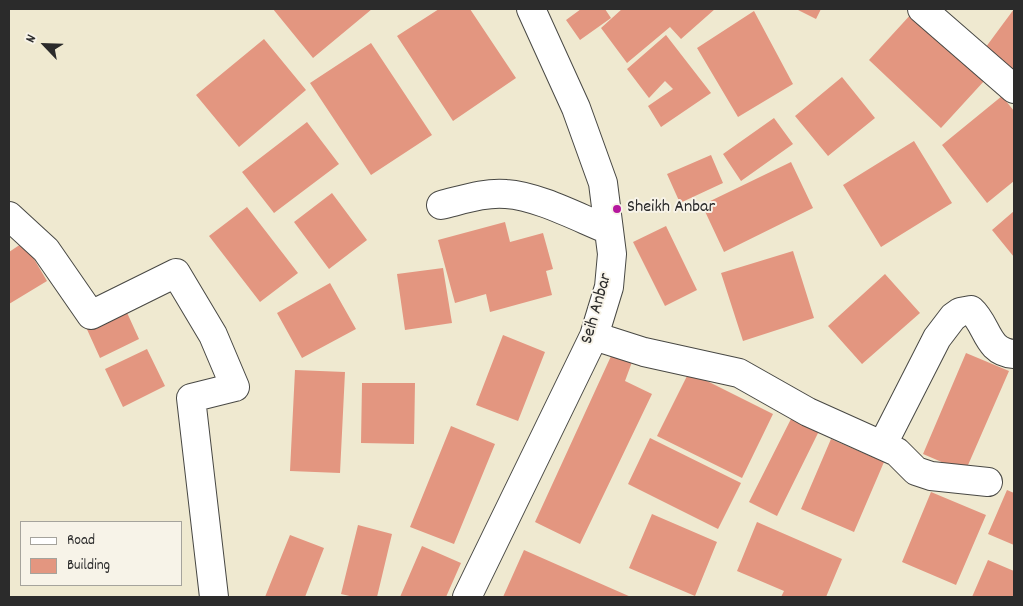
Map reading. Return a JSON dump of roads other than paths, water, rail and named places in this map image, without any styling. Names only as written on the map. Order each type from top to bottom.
[{"type":"street","name":"Seih Anbar","points":[[467,597],[594,336],[609,287],[612,254],[603,183],[576,108],[531,9]]},
{"type":"street","points":[[922,9],[1014,89]]},
{"type":"street","points":[[441,205],[477,196],[506,194],[549,205],[609,230]]},
{"type":"street","points":[[9,216],[46,250],[91,316],[176,273],[213,336],[234,387],[191,398],[214,597]]},
{"type":"street","points":[[883,444],[937,338],[953,317],[960,312],[972,310],[980,318],[986,336],[994,348],[1014,354]]},
{"type":"street","points":[[594,336],[644,352],[739,373],[808,412],[883,444],[897,452],[916,471],[931,476],[988,482]]},
{"type":"place","name":"Sheikh Anbar","points":[[617,209]]}]
